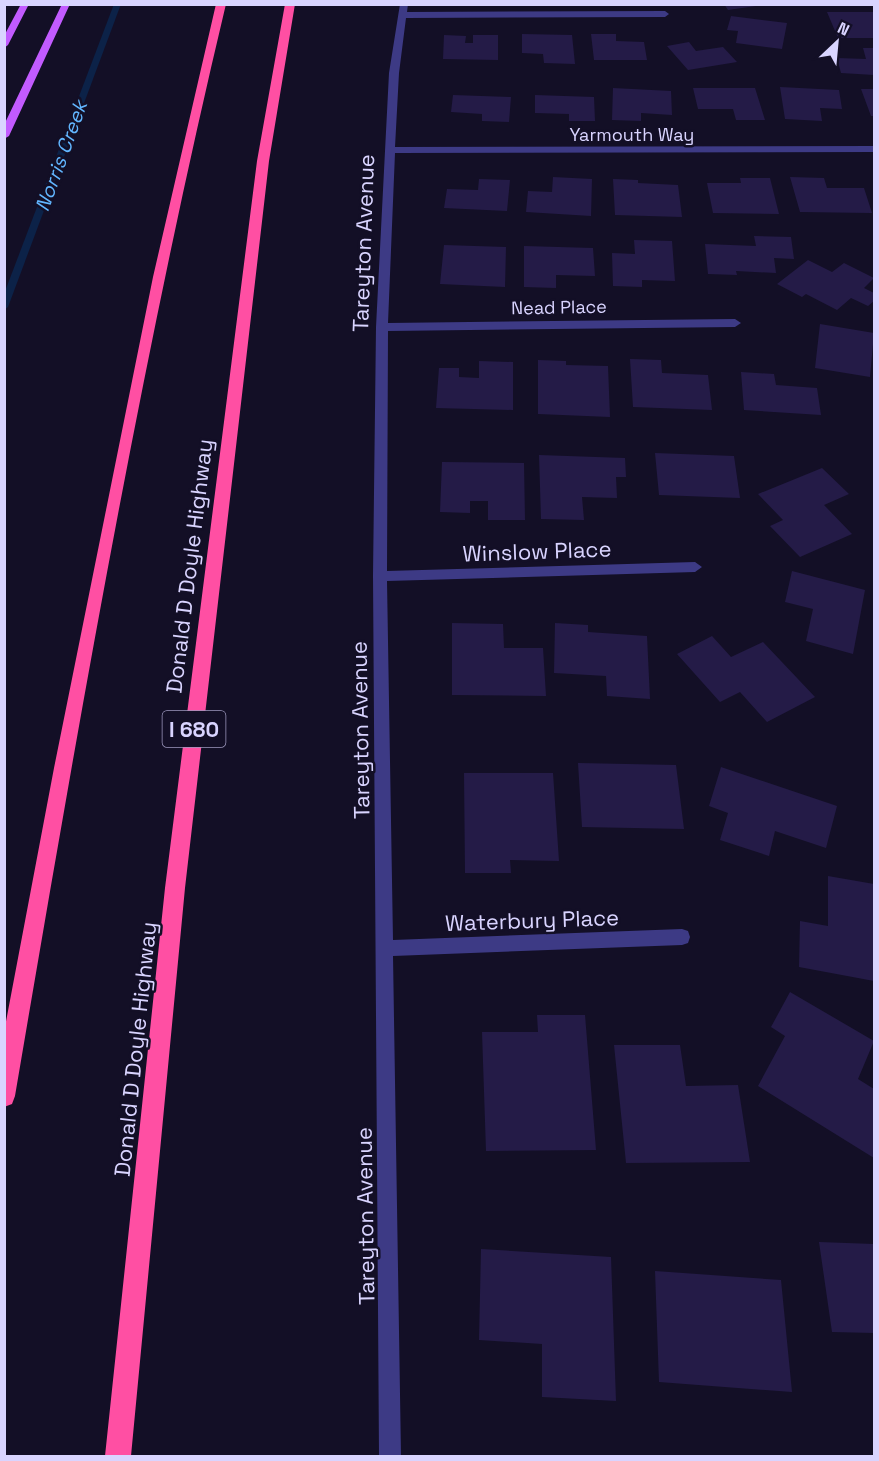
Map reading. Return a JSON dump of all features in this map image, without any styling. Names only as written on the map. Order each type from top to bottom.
[{"type":"highway","points":[[4,1096],[105,544],[183,159],[221,4]]},
{"type":"highway","name":"Donald D Doyle Highway","points":[[118,1456],[175,888],[263,161],[290,4]]},
{"type":"main road","points":[[4,45],[25,4]]},
{"type":"main road","points":[[5,132],[66,4]]},
{"type":"street","points":[[403,10],[665,14]]},
{"type":"street","name":"Tareyton Avenue","points":[[390,1456],[380,576],[382,327],[394,72],[403,10]]},
{"type":"street","name":"Yarmouth Way","points":[[389,150],[874,149]]},
{"type":"street","name":"Nead Place","points":[[382,327],[735,323]]},
{"type":"street","name":"Winslow Place","points":[[380,576],[695,567]]},
{"type":"street","name":"Waterbury Place","points":[[384,948],[682,937]]},
{"type":"building","points":[[724,4],[756,4],[756,6],[728,10]]},
{"type":"building","points":[[827,12],[874,12],[874,38],[838,38]]},
{"type":"building","points":[[731,16],[787,23],[782,49],[736,43],[738,31],[727,30]]},
{"type":"building","points":[[522,34],[572,35],[575,64],[544,63],[543,54],[522,53]]},
{"type":"building","points":[[591,34],[616,34],[616,41],[644,42],[647,60],[594,60]]},
{"type":"building","points":[[444,35],[466,36],[465,43],[473,43],[473,35],[498,35],[498,60],[443,59]]},
{"type":"building","points":[[689,42],[696,51],[723,47],[737,62],[688,70],[667,46]]},
{"type":"building","points":[[863,48],[874,48],[874,75],[841,73],[837,58],[866,59]]},
{"type":"building","points":[[780,87],[839,90],[842,109],[820,108],[822,121],[785,119]]},
{"type":"building","points":[[613,88],[671,91],[672,115],[641,113],[641,121],[612,120]]},
{"type":"building","points":[[693,88],[755,88],[765,120],[736,120],[733,109],[698,109]]},
{"type":"building","points":[[861,89],[874,89],[874,116],[871,116]]},
{"type":"building","points":[[453,95],[511,97],[509,122],[482,121],[482,114],[451,112]]},
{"type":"building","points":[[535,95],[594,97],[595,121],[569,121],[569,114],[535,113]]},
{"type":"building","points":[[553,177],[592,179],[591,216],[526,212],[528,191],[552,192]]},
{"type":"building","points":[[790,177],[824,178],[827,188],[864,188],[872,213],[800,212]]},
{"type":"building","points":[[740,178],[770,178],[779,214],[713,213],[707,183],[741,183]]},
{"type":"building","points":[[479,179],[510,180],[507,211],[444,208],[447,189],[478,190]]},
{"type":"building","points":[[613,179],[678,185],[682,217],[615,215]]},
{"type":"building","points":[[754,236],[791,237],[794,259],[774,258],[776,273],[736,271],[737,275],[708,274],[705,244],[756,246]]},
{"type":"building","points":[[634,240],[672,241],[675,281],[642,280],[642,287],[613,286],[612,253],[635,254]]},
{"type":"building","points":[[444,245],[506,247],[505,287],[440,284]]},
{"type":"building","points":[[524,246],[593,248],[595,276],[556,275],[556,288],[524,287]]},
{"type":"building","points":[[808,260],[832,272],[844,263],[874,278],[864,288],[874,293],[874,301],[868,306],[851,298],[837,310],[806,294],[802,297],[777,284]]},
{"type":"building","points":[[820,324],[874,333],[870,377],[815,368]]},
{"type":"building","points":[[630,359],[661,360],[662,373],[708,375],[712,410],[633,407]]},
{"type":"building","points":[[538,360],[566,361],[566,365],[608,366],[610,417],[538,414]]},
{"type":"building","points":[[479,361],[513,362],[513,410],[436,408],[439,368],[459,368],[459,377],[479,378]]},
{"type":"building","points":[[741,372],[774,374],[776,385],[817,388],[821,415],[744,410]]},
{"type":"building","points":[[655,453],[734,456],[740,498],[659,495]]},
{"type":"building","points":[[539,455],[625,458],[626,477],[616,477],[617,498],[582,497],[584,520],[541,519]]},
{"type":"building","points":[[442,462],[524,463],[525,520],[488,520],[488,501],[470,501],[470,513],[440,512]]},
{"type":"building","points":[[822,468],[849,494],[824,505],[852,534],[800,557],[770,526],[783,520],[758,494]]},
{"type":"building","points":[[792,571],[865,590],[853,654],[806,641],[813,609],[785,602]]},
{"type":"building","points":[[452,623],[503,624],[504,648],[543,648],[546,696],[452,695]]},
{"type":"building","points":[[555,623],[588,625],[588,632],[647,636],[650,699],[607,696],[606,676],[554,673]]},
{"type":"building","points":[[712,636],[731,657],[763,642],[815,697],[767,722],[740,692],[720,702],[677,654]]},
{"type":"building","points":[[578,763],[676,765],[684,829],[582,827]]},
{"type":"building","points":[[721,767],[837,806],[826,848],[775,831],[769,856],[720,840],[728,813],[709,806]]},
{"type":"building","points":[[464,773],[553,773],[559,861],[510,860],[511,873],[465,873]]},
{"type":"building","points":[[828,876],[874,884],[874,981],[799,967],[800,921],[828,926]]},
{"type":"building","points":[[790,992],[874,1041],[858,1079],[874,1089],[874,1158],[758,1086],[785,1036],[771,1027]]},
{"type":"building","points":[[537,1015],[585,1015],[596,1150],[486,1151],[482,1032],[538,1032]]},
{"type":"building","points":[[614,1045],[680,1045],[686,1086],[738,1085],[750,1162],[626,1163]]},
{"type":"building","points":[[819,1242],[874,1244],[874,1333],[832,1332]]},
{"type":"building","points":[[481,1249],[611,1257],[616,1401],[542,1397],[542,1344],[479,1340]]},
{"type":"building","points":[[655,1271],[781,1280],[792,1392],[659,1382]]},
{"type":"waterway","name":"Norris Creek","points":[[4,307],[118,4]]}]
